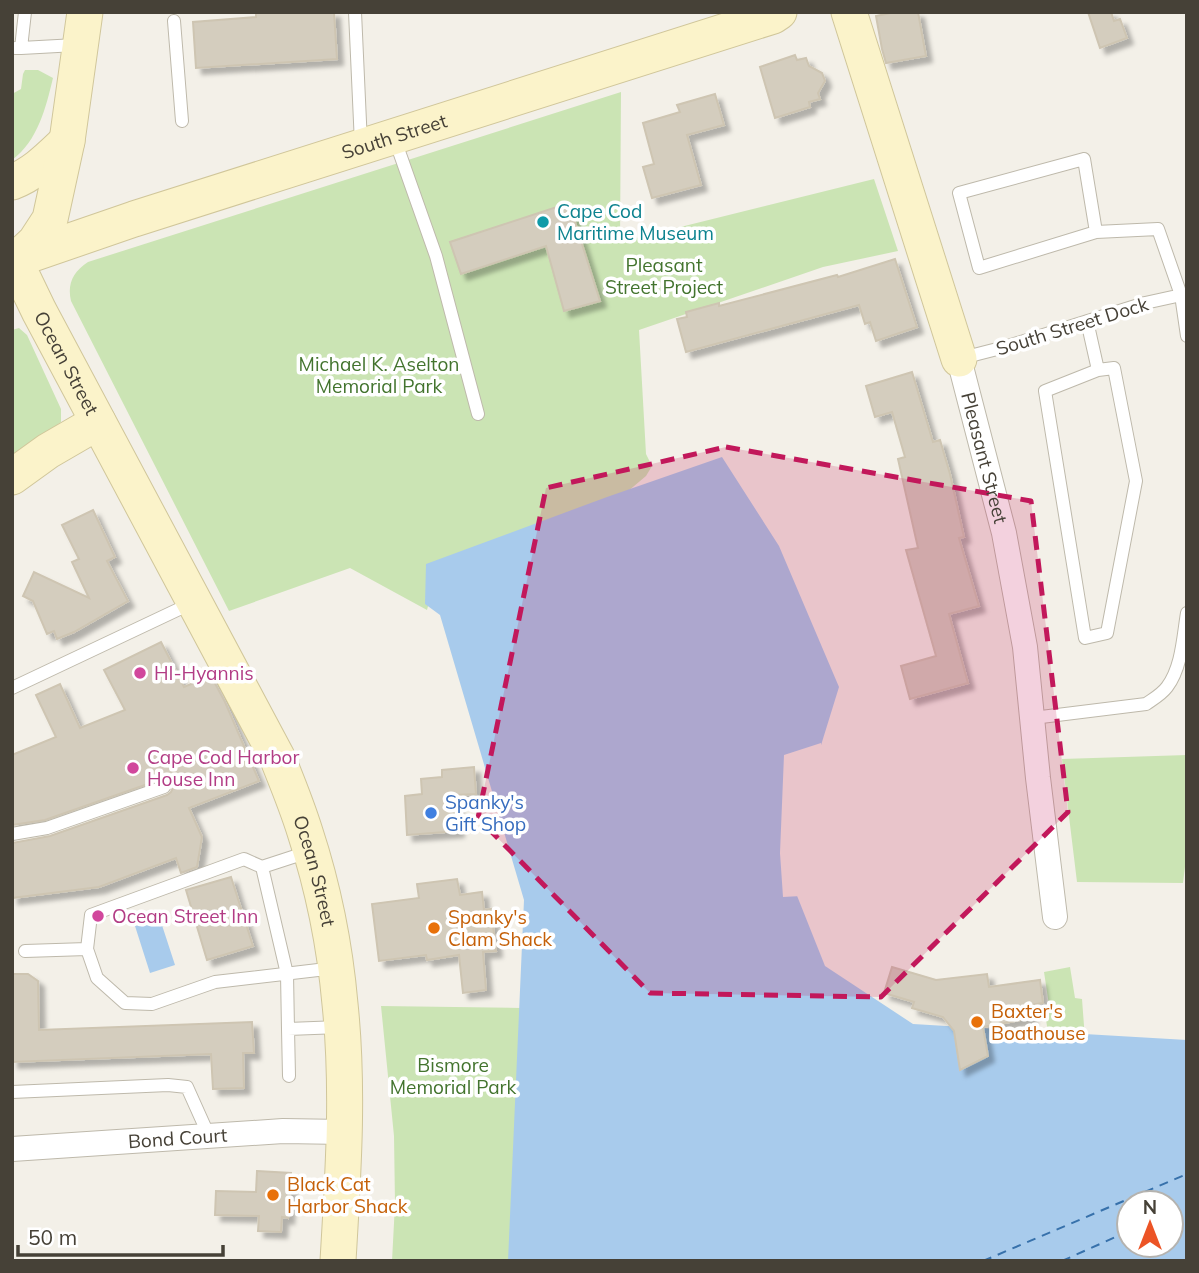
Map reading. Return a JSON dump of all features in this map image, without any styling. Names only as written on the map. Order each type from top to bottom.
[{"type":"main road","name":"South Street","points":[[13,261],[134,219],[779,12]]},
{"type":"main road","name":"Pleasant Street","points":[[849,12],[958,359]]},
{"type":"main road","points":[[13,261],[35,242],[50,219],[66,141],[83,29]]},
{"type":"main road","points":[[12,182],[24,178],[38,168],[66,141]]},
{"type":"main road","name":"Ocean Street","points":[[13,261],[277,757],[305,832],[336,968],[342,1027],[344,1132],[338,1261]]},
{"type":"main road","points":[[12,478],[48,452],[98,422]]},
{"type":"street","name":"Pleasant Street","points":[[958,359],[1004,533],[1025,648],[1055,917]]},
{"type":"street","name":"Bond Court","points":[[12,1149],[283,1131],[344,1132]]},
{"type":"lane","points":[[25,12],[16,48],[83,29]]},
{"type":"lane","points":[[355,12],[361,147]]},
{"type":"lane","points":[[174,21],[182,121]]},
{"type":"lane","points":[[394,137],[436,256],[478,414]]},
{"type":"lane","points":[[1096,232],[1084,159],[958,193],[979,268],[1096,232],[1158,229],[1184,294],[1187,336]]},
{"type":"lane","name":"South Street Dock","points":[[958,359],[1145,303],[1184,294]]},
{"type":"lane","points":[[1087,321],[1098,370]]},
{"type":"lane","points":[[1114,368],[1136,481],[1107,633],[1085,638],[1045,391],[1098,370],[1114,368]]},
{"type":"lane","points":[[12,688],[194,602]]},
{"type":"lane","points":[[1033,718],[1146,704],[1159,696],[1168,686],[1179,661],[1187,613]]},
{"type":"lane","points":[[12,834],[47,828],[164,787]]},
{"type":"lane","points":[[311,851],[262,867],[244,859],[92,915],[87,949],[97,978],[125,1003],[152,1004],[215,982],[336,968]]},
{"type":"lane","points":[[262,867],[287,974],[289,1076]]},
{"type":"lane","points":[[25,951],[87,949]]},
{"type":"lane","points":[[288,1030],[342,1027]]},
{"type":"lane","points":[[12,1092],[168,1085],[187,1087],[209,1136]]},
{"type":"highlighted area","points":[[726,447],[1031,501],[1068,812],[881,997],[650,993],[478,818],[546,488]]},
{"type":"green space","points":[[25,70],[38,70],[53,78],[35,133],[12,160],[12,94],[21,89]]},
{"type":"green space","name":"Michael K. Aselton Memorial Park","points":[[621,92],[620,242],[874,179],[898,251],[823,267],[639,330],[646,454],[652,466],[646,476],[627,492],[440,561],[427,610],[350,568],[229,611],[71,301],[71,284],[78,270],[88,262]]},
{"type":"green space","points":[[19,328],[27,335],[61,409],[61,422],[12,460],[12,330]]},
{"type":"green space","points":[[1187,755],[1187,851],[1183,883],[1077,882],[1062,759]]},
{"type":"green space","points":[[1070,967],[1075,998],[1082,999],[1085,1039],[1050,1045],[1044,1007],[1049,1005],[1044,972]]},
{"type":"green space","name":"Bismore Memorial Park","points":[[381,1006],[521,1008],[510,1261],[392,1261],[394,1136]]},
{"type":"water","points":[[722,457],[779,546],[839,687],[818,755],[780,853],[825,966],[913,1024],[1187,1040],[1187,1261],[508,1261],[524,900],[440,615],[425,604],[426,564]]},
{"type":"water","points":[[160,919],[175,965],[150,973],[135,926]]},
{"type":"pier","points":[[821,743],[821,756],[784,853],[801,896],[783,897],[780,853],[784,755]]},
{"type":"building","points":[[256,12],[334,12],[337,59],[196,68],[193,22],[256,17]]},
{"type":"building","points":[[895,12],[918,12],[926,56],[886,63],[876,16]]},
{"type":"building","points":[[1088,12],[1111,12],[1114,21],[1120,19],[1127,38],[1100,48]]},
{"type":"building","points":[[795,55],[797,60],[806,58],[809,66],[822,73],[825,81],[818,93],[820,99],[809,102],[810,107],[775,118],[760,67]]},
{"type":"building","points":[[715,94],[724,125],[687,135],[701,185],[652,198],[643,167],[654,164],[643,123],[680,112],[677,105]]},
{"type":"building","name":"Cape Cod Maritime Museum","points":[[569,203],[600,301],[564,311],[546,246],[461,274],[450,242]]},
{"type":"building","points":[[895,259],[917,327],[876,341],[870,322],[865,324],[859,305],[686,352],[677,319],[687,317],[686,312],[837,275],[838,277]]},
{"type":"building","points":[[912,372],[933,442],[940,440],[950,474],[964,537],[959,538],[979,606],[949,614],[968,683],[910,699],[901,666],[936,656],[906,550],[918,548],[898,459],[905,457],[892,412],[875,417],[866,386]]},
{"type":"building","points":[[93,510],[115,557],[107,561],[128,601],[57,639],[54,631],[47,634],[33,601],[23,596],[34,572],[89,598],[72,562],[79,559],[62,525]]},
{"type":"building","name":"Cape Cod Harbor House Inn","points":[[161,642],[184,687],[211,676],[259,781],[189,808],[202,837],[197,867],[181,873],[176,858],[99,887],[12,898],[12,843],[50,836],[171,792],[173,788],[170,781],[162,779],[45,820],[12,825],[12,755],[56,737],[36,695],[60,684],[80,728],[125,710],[104,670]]},
{"type":"building","name":"Spanky's Gift Shop","points":[[474,767],[476,794],[456,795],[458,831],[407,835],[405,796],[422,794],[421,779],[442,777],[442,770]]},
{"type":"building","points":[[231,877],[253,946],[207,960],[186,890]]},
{"type":"building","name":"Spanky's Clam Shack","points":[[457,879],[460,895],[482,892],[484,910],[491,909],[496,951],[483,952],[486,990],[463,993],[459,955],[427,960],[426,955],[379,961],[372,904],[419,898],[417,884]]},
{"type":"building","name":"Baxter's Boathouse","points":[[892,967],[936,980],[987,974],[989,987],[1040,980],[1043,1003],[1029,1005],[1031,1018],[983,1027],[988,1056],[960,1070],[954,1031],[943,1017],[912,1008],[914,1002],[884,993]]},
{"type":"building","points":[[12,974],[28,974],[38,981],[39,1030],[252,1022],[254,1053],[243,1053],[244,1088],[213,1089],[211,1054],[12,1062]]},
{"type":"building","name":"Black Cat Harbor Shack","points":[[257,1171],[291,1173],[288,1218],[282,1217],[281,1232],[258,1231],[259,1216],[215,1215],[216,1191],[256,1192]]},
{"type":"ferry route","points":[[983,1261],[1187,1174]]},
{"type":"ferry route","points":[[1062,1261],[1115,1237]]},
{"type":"place","name":"Cape Cod Maritime Museum","points":[[543,222]]},
{"type":"place","name":"HI-Hyannis","points":[[140,673]]},
{"type":"place","name":"Cape Cod Harbor House Inn","points":[[133,768]]},
{"type":"place","name":"Spanky's Gift Shop","points":[[431,813]]},
{"type":"place","name":"Ocean Street Inn","points":[[98,916]]},
{"type":"place","name":"Spanky's Clam Shack","points":[[434,928]]},
{"type":"place","name":"Baxter's Boathouse","points":[[977,1022]]},
{"type":"place","name":"Black Cat Harbor Shack","points":[[273,1195]]},
{"type":"park label","name":"Pleasant Street Project","points":[[664,276]]}]
